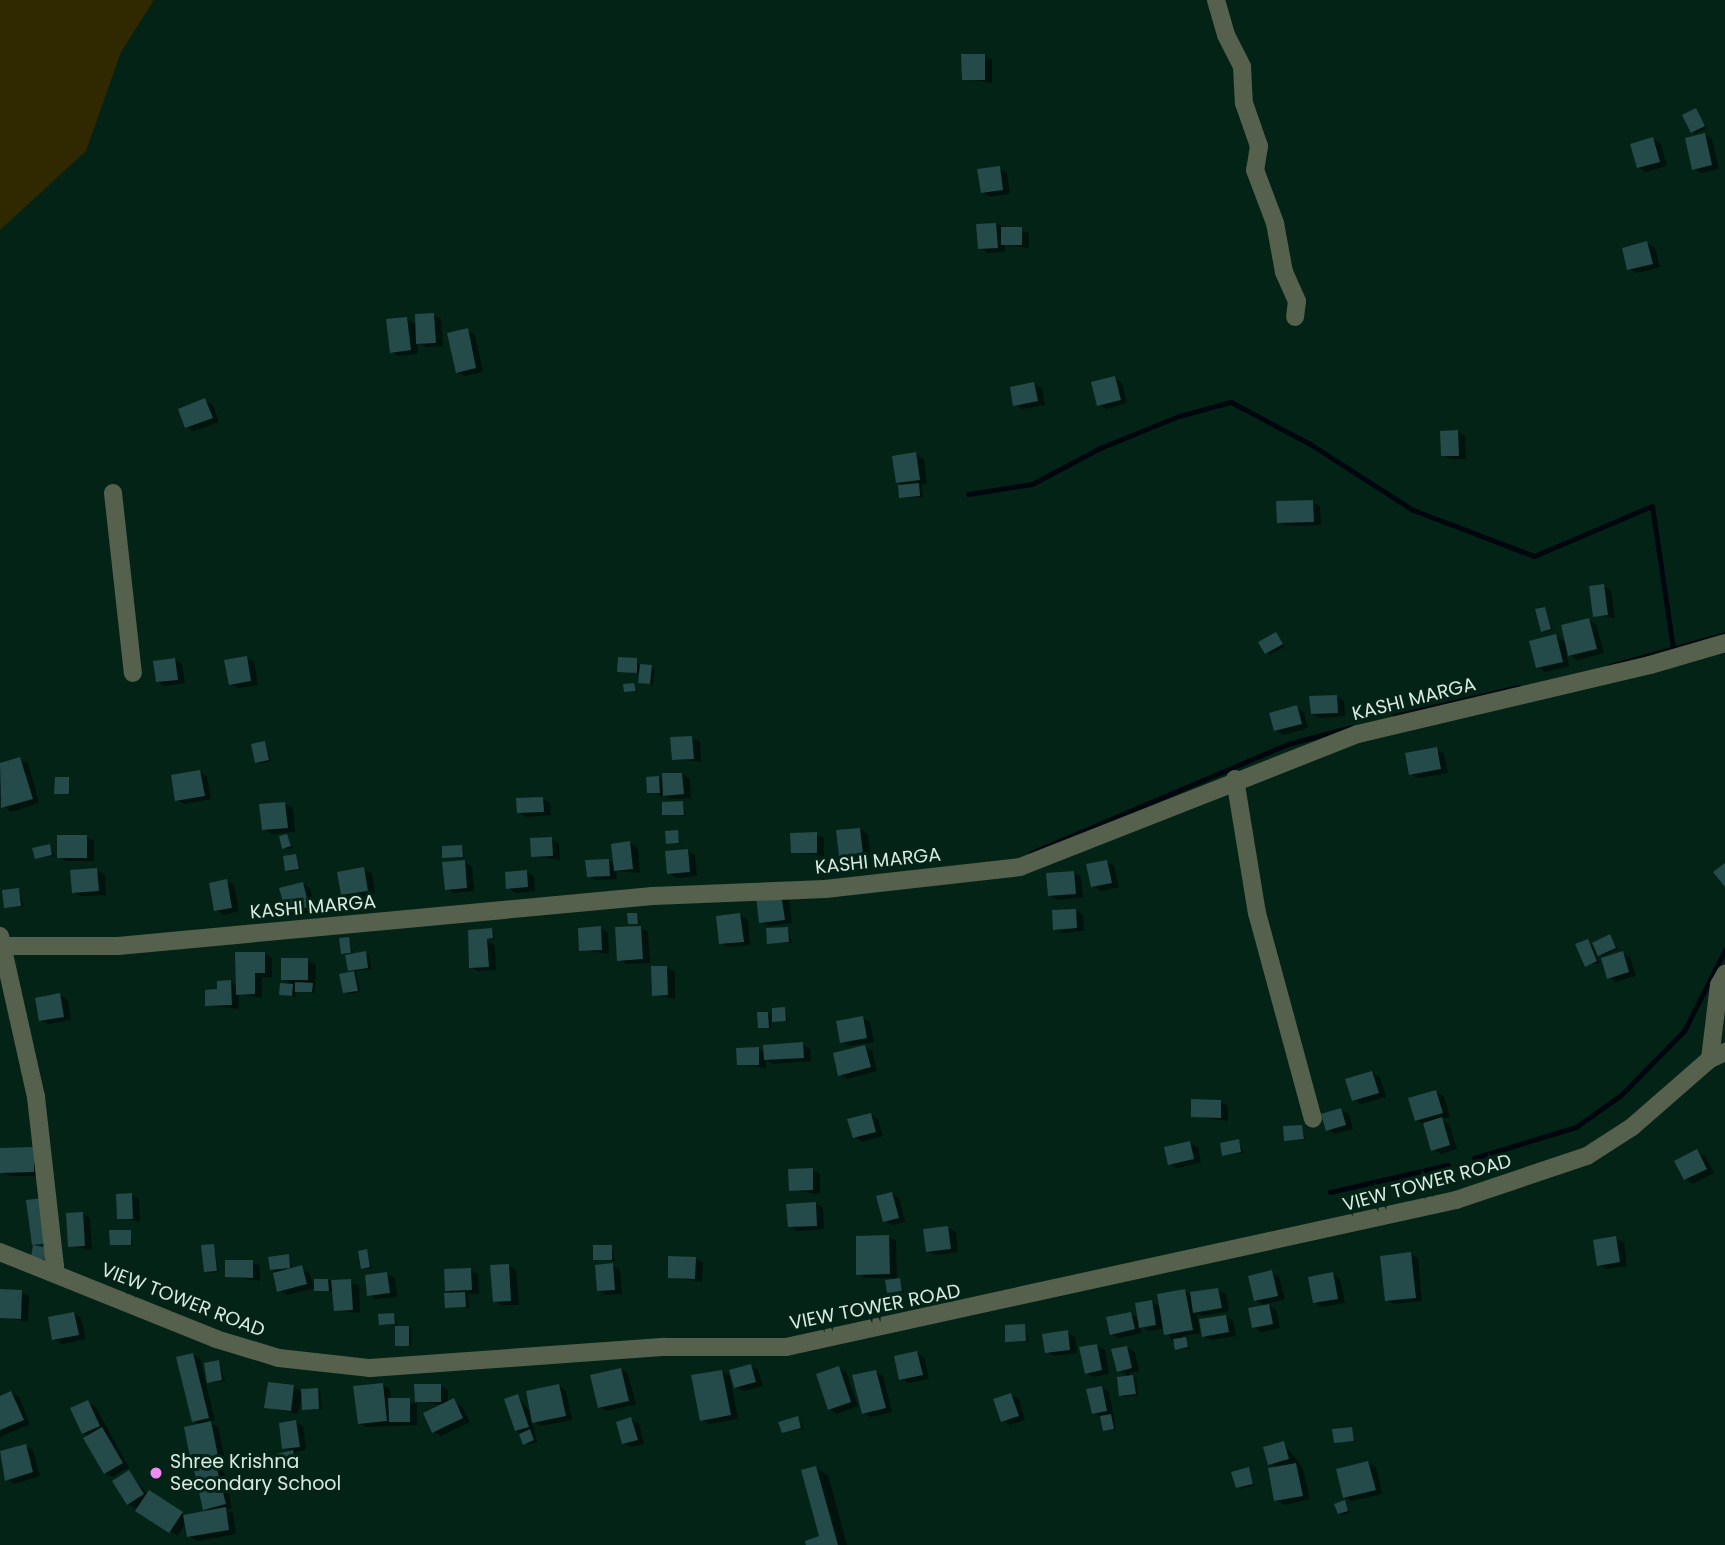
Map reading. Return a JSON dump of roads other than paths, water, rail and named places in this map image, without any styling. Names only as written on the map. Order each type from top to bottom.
[{"type":"street","points":[[1216,0],[1226,35],[1242,67],[1244,103],[1259,146],[1255,170],[1275,223],[1284,272],[1297,301],[1295,317]]},
{"type":"street","points":[[113,493],[133,673]]},
{"type":"street","name":"KASHI MARGA","points":[[1,942],[118,946],[640,897],[825,888],[1020,867],[1235,779],[1358,734],[1650,665],[1725,643]]},
{"type":"street","points":[[1235,779],[1257,913],[1293,1049],[1310,1095],[1313,1119]]},
{"type":"street","points":[[1,942],[36,1097],[55,1266],[51,1269]]},
{"type":"street","points":[[1718,1055],[1719,985],[1725,974]]},
{"type":"street","name":"VIEW TOWER ROAD","points":[[0,1252],[51,1269],[216,1339],[279,1358],[370,1368],[665,1347],[786,1347],[1456,1200],[1587,1156],[1658,1108],[1718,1055]]},
{"type":"waterway","points":[[968,494],[1032,484],[1100,448],[1179,416],[1231,402],[1310,444],[1413,510],[1534,556],[1652,506],[1673,648]]},
{"type":"waterway","points":[[1610,666],[1725,634]]},
{"type":"waterway","points":[[1395,716],[1519,687]]},
{"type":"waterway","points":[[1031,853],[1288,744],[1351,727]]},
{"type":"waterway","points":[[1474,1158],[1576,1127],[1621,1095],[1684,1031],[1725,950]]},
{"type":"waterway","points":[[1330,1192],[1448,1165]]},
{"type":"place","name":"Shree Krishna Secondary School","points":[[156,1473]]}]
